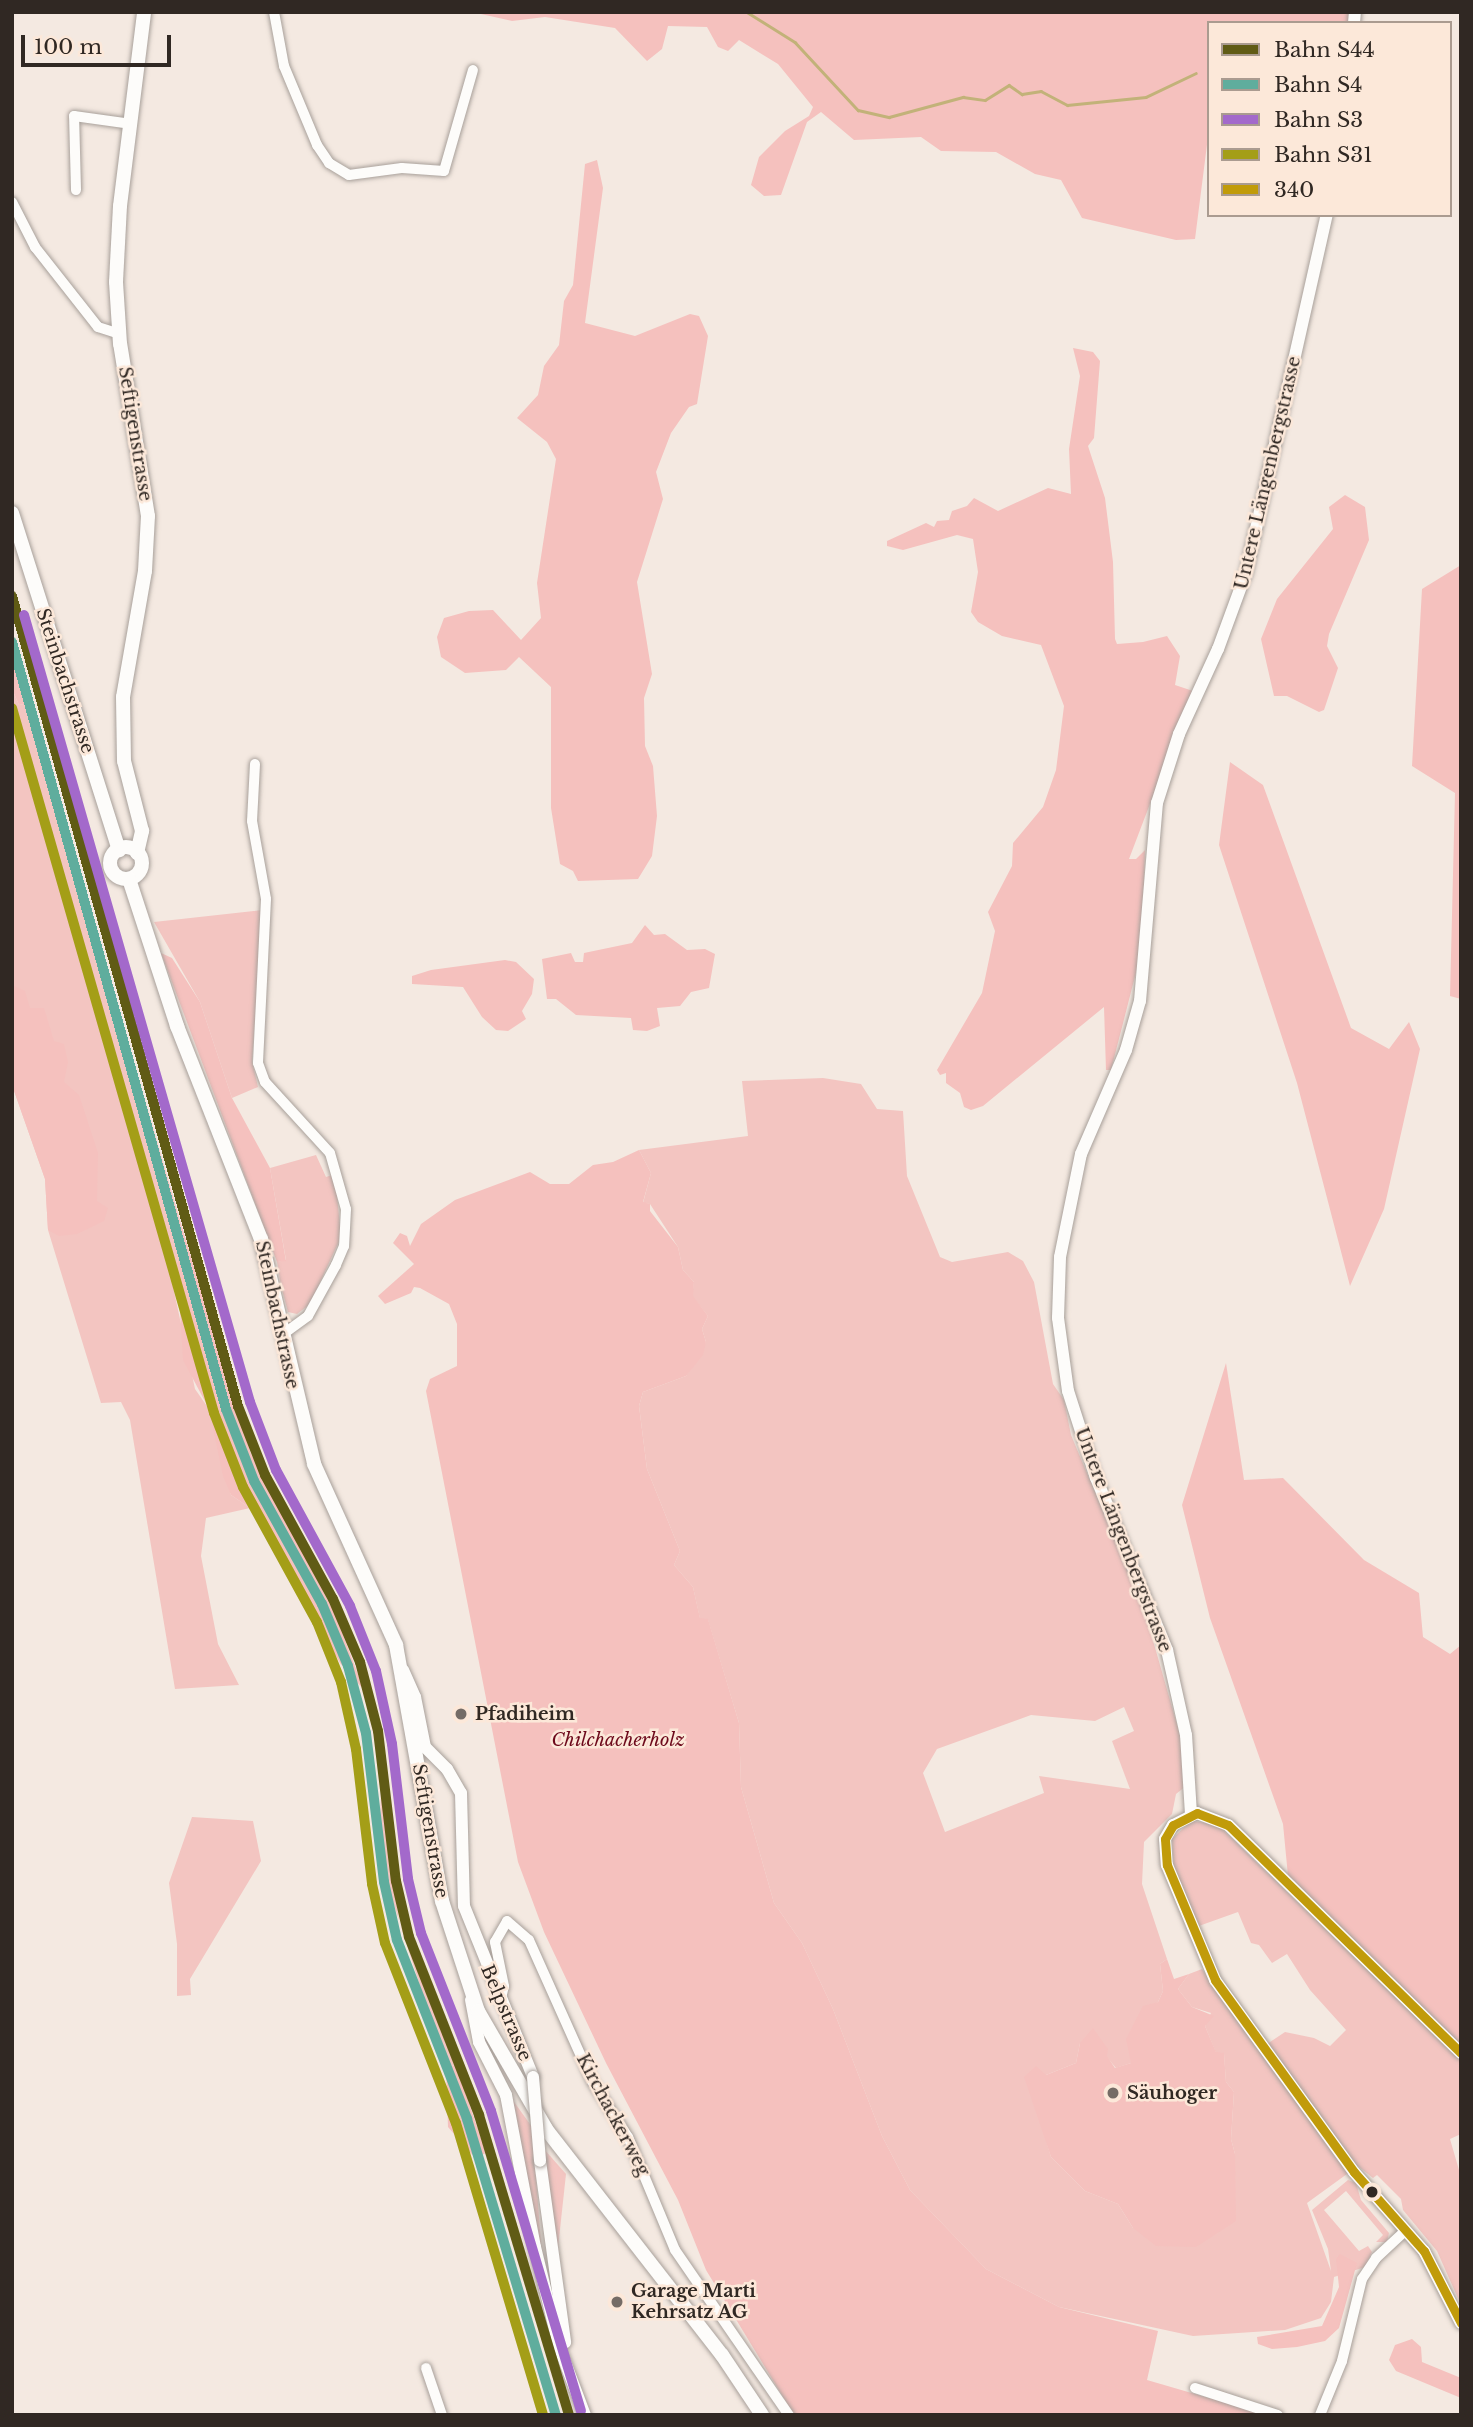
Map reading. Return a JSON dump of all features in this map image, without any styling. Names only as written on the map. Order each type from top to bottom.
[{"type":"main road","name":"Seftigenstrasse","points":[[137,853],[142,831],[124,761],[122,697],[145,571],[148,516],[119,334],[117,247],[144,12]]},
{"type":"main road","name":"Steinbachstrasse","points":[[12,513],[118,849],[110,861],[112,871],[129,879],[177,1026],[261,1239],[314,1464],[385,1615],[403,1669]]},
{"type":"main road","points":[[118,849],[137,853],[140,870],[129,879]]},
{"type":"main road","name":"Seftigenstrasse","points":[[403,1669],[430,1842],[470,1990],[499,2054],[546,2129],[722,2355],[762,2415]]},
{"type":"street","points":[[274,12],[284,66],[317,145],[329,163],[349,174],[402,168],[444,171],[474,70]]},
{"type":"street","points":[[76,190],[74,116],[131,124]]},
{"type":"street","points":[[12,202],[34,247],[98,327],[119,334]]},
{"type":"street","name":"Untere Längenbergstrasse","points":[[1191,1814],[1186,1735],[1167,1650],[1096,1478],[1068,1391],[1058,1318],[1060,1257],[1078,1162],[1126,1050],[1140,1001],[1147,960],[1150,844],[1157,803],[1179,734],[1218,649],[1246,573],[1327,217]]},
{"type":"street","points":[[255,764],[251,821],[267,899],[258,1063],[265,1083],[330,1153],[346,1209],[344,1246],[336,1265],[308,1316],[283,1334]]},
{"type":"street","name":"Belpstrasse","points":[[403,1669],[415,1697],[425,1747],[447,1769],[461,1793],[464,1906],[533,2077],[540,2161],[568,2373]]},
{"type":"street","points":[[1461,2053],[1234,1830],[1211,1815],[1191,1814],[1168,1831],[1165,1855],[1207,1966],[1347,2163],[1406,2230],[1439,2274],[1461,2323]]},
{"type":"street","name":"Kirchackerweg","points":[[500,1998],[504,1986],[495,1942],[507,1921],[529,1940],[592,2081],[628,2137],[675,2250],[789,2415]]},
{"type":"street","name":"Belpstrasse","points":[[470,1990],[479,2042],[506,2095],[519,2178],[568,2373],[584,2415]]},
{"type":"street","points":[[1320,2415],[1342,2361],[1362,2280],[1376,2258],[1406,2230]]},
{"type":"street","points":[[426,2368],[442,2415]]},
{"type":"street","points":[[1195,2388],[1278,2415]]},
{"type":"shaded area","points":[[12,689],[19,705],[29,703],[182,1227],[175,1233],[179,1255],[172,1282],[195,1389],[209,1409],[231,1495],[250,1508],[206,1518],[201,1556],[218,1644],[239,1685],[175,1689],[130,1420],[121,1402],[101,1403],[48,1230],[45,1179],[12,1085]]},
{"type":"shaded area","points":[[263,910],[252,1061],[258,1087],[232,1098],[200,1002],[154,922]]},
{"type":"shaded area","points":[[823,1078],[861,1084],[877,1109],[903,1111],[907,1176],[940,1257],[952,1262],[1008,1252],[1023,1261],[1034,1282],[1053,1384],[1064,1400],[1071,1435],[1144,1609],[1180,1735],[1186,1786],[1176,1794],[1172,1814],[1144,1842],[1142,1884],[1167,1959],[1160,1964],[1163,1991],[1158,2002],[1149,2008],[1131,2063],[1116,2068],[1106,2056],[1080,2043],[1076,2063],[1046,2075],[1042,2127],[1051,2157],[1085,2191],[1118,2204],[1133,2228],[1235,2154],[1231,2139],[1234,2092],[1226,2082],[1224,2054],[1216,2053],[1205,2026],[1211,2013],[1192,2007],[1178,1989],[1189,1974],[1202,1969],[1258,2050],[1285,2032],[1314,2038],[1330,2046],[1346,2030],[1310,1990],[1287,1954],[1272,1963],[1259,1945],[1251,1943],[1238,1912],[1196,1927],[1174,1870],[1172,1839],[1191,1821],[1217,1824],[1461,2061],[1461,2134],[1450,2139],[1461,2177],[1461,2305],[1437,2251],[1403,2210],[1401,2199],[1377,2175],[1373,2178],[1358,2166],[1307,2203],[1331,2271],[1328,2249],[1312,2210],[1348,2180],[1356,2183],[1361,2200],[1389,2233],[1387,2242],[1376,2242],[1383,2235],[1346,2191],[1324,2210],[1359,2251],[1368,2246],[1372,2252],[1365,2267],[1334,2277],[1331,2302],[1321,2318],[1285,2330],[1193,2336],[1059,2307],[986,2269],[910,2190],[882,2136],[833,2009],[802,1943],[774,1903],[741,1787],[739,1723],[708,1620],[700,1619],[693,1587],[674,1565],[680,1551],[647,1469],[639,1406],[643,1392],[686,1376],[706,1342],[702,1329],[708,1316],[692,1296],[694,1282],[683,1270],[678,1247],[650,1204],[643,1203],[651,1173],[639,1150],[748,1136],[742,1081]],"holes":[[[1124,1707],[1134,1731],[1112,1741],[1130,1789],[1039,1776],[1044,1793],[945,1832],[923,1773],[937,1749],[1031,1715],[1095,1721]]]},
{"type":"shaded area","points":[[316,1155],[326,1177],[335,1174],[341,1237],[310,1304],[297,1314],[288,1312],[281,1286],[277,1262],[286,1260],[270,1168]]},
{"type":"shaded area","points":[[381,1789],[399,1920],[379,1858]]},
{"type":"shaded area","points":[[192,1817],[253,1821],[261,1861],[190,1979],[191,1995],[177,1996],[177,1944],[169,1883]]},
{"type":"shaded area","points":[[400,1924],[456,2065],[446,2067]]},
{"type":"shaded area","points":[[512,2099],[532,2127],[542,2256]]},
{"type":"shaded area","points":[[544,2149],[566,2174],[557,2257]]},
{"type":"green space","points":[[472,12],[1350,12],[1349,21],[1207,21],[1207,145],[1195,239],[1176,240],[1082,218],[1061,180],[1035,174],[996,152],[941,151],[921,137],[854,140],[821,112],[807,122],[781,195],[764,196],[751,185],[759,157],[785,131],[809,116],[813,107],[778,64],[739,40],[728,51],[718,47],[707,27],[668,26],[662,49],[647,61],[615,28],[545,17],[512,21]]},
{"type":"green space","points":[[597,160],[603,188],[585,323],[635,336],[690,314],[699,316],[708,336],[697,404],[689,407],[671,433],[656,472],[663,499],[637,582],[652,674],[644,698],[645,746],[653,766],[657,816],[652,856],[638,879],[578,881],[573,871],[560,864],[551,808],[551,687],[519,657],[506,670],[465,673],[441,657],[437,637],[444,618],[469,611],[493,610],[521,640],[541,618],[537,583],[556,459],[547,442],[517,418],[538,395],[544,366],[559,345],[564,301],[573,285],[585,164]]},
{"type":"green space","points":[[1073,348],[1093,352],[1100,361],[1094,438],[1088,446],[1105,498],[1113,562],[1115,639],[1117,644],[1143,642],[1167,636],[1180,656],[1175,685],[1193,691],[1129,859],[1136,859],[1145,850],[1142,949],[1111,1070],[1106,1070],[1104,1007],[983,1106],[971,1110],[964,1107],[960,1093],[946,1083],[946,1073],[940,1075],[937,1070],[982,993],[995,931],[988,912],[1012,866],[1013,843],[1043,807],[1056,770],[1064,706],[1041,645],[1002,636],[978,622],[971,612],[978,572],[973,539],[957,535],[903,550],[887,546],[887,541],[926,523],[934,527],[937,521],[949,520],[952,511],[967,506],[974,498],[998,511],[1048,488],[1071,494],[1069,449],[1080,376]]},
{"type":"green space","points":[[1345,495],[1365,507],[1369,540],[1329,634],[1327,646],[1338,668],[1324,710],[1319,712],[1287,696],[1274,696],[1261,639],[1277,599],[1333,529],[1329,507]]},
{"type":"green space","points":[[1461,565],[1461,999],[1450,996],[1455,793],[1412,766],[1422,589]]},
{"type":"green space","points":[[12,642],[29,703],[19,705],[12,689]]},
{"type":"green space","points":[[1230,762],[1263,785],[1351,1028],[1389,1049],[1409,1022],[1420,1049],[1384,1209],[1350,1286],[1297,1083],[1219,845]]},
{"type":"green space","points":[[645,925],[654,935],[665,934],[687,950],[705,949],[715,954],[709,988],[691,992],[680,1006],[657,1008],[660,1026],[647,1031],[633,1030],[631,1018],[576,1015],[556,999],[547,999],[542,959],[571,953],[575,962],[583,962],[584,953],[632,943]]},
{"type":"green space","points":[[161,953],[172,958],[200,1002],[232,1098],[270,1168],[286,1261],[277,1262]]},
{"type":"green space","points":[[505,960],[516,962],[534,979],[532,994],[522,1011],[526,1019],[508,1031],[496,1030],[482,1017],[463,987],[412,984],[412,976],[431,970]]},
{"type":"green space","points":[[12,985],[25,991],[30,1008],[44,1008],[54,1041],[64,1044],[68,1062],[64,1082],[79,1095],[98,1153],[97,1201],[108,1208],[104,1221],[77,1234],[59,1236],[48,1230],[45,1179],[12,1085]]},
{"type":"green space","name":"Chilchacherholz","points":[[639,1150],[651,1173],[643,1202],[650,1204],[650,1211],[678,1247],[683,1270],[694,1282],[693,1296],[708,1316],[702,1329],[706,1342],[703,1355],[686,1376],[643,1392],[639,1406],[647,1469],[680,1551],[674,1565],[693,1587],[700,1618],[708,1619],[739,1723],[741,1787],[774,1903],[802,1943],[833,2009],[882,2136],[910,2190],[986,2269],[1059,2307],[1158,2331],[1147,2380],[1267,2415],[794,2415],[706,2270],[678,2200],[606,2063],[544,1932],[518,1862],[426,1391],[430,1379],[457,1366],[457,1324],[449,1304],[420,1288],[414,1287],[411,1293],[385,1304],[378,1296],[414,1264],[393,1243],[400,1233],[407,1236],[410,1246],[421,1224],[455,1200],[530,1172],[550,1184],[569,1184],[593,1165],[613,1162]]},
{"type":"green space","points":[[182,1227],[251,1454],[335,1614],[364,1690],[340,1663],[250,1508],[231,1495],[223,1476],[209,1409],[183,1360],[179,1295],[172,1282],[179,1255],[175,1233]]},
{"type":"green space","points":[[1226,1363],[1244,1480],[1283,1478],[1364,1560],[1419,1593],[1423,1637],[1450,1654],[1461,1645],[1461,2046],[1288,1876],[1283,1824],[1210,1618],[1182,1505]]},
{"type":"green space","points":[[1167,1959],[1174,1979],[1189,1974],[1178,1989],[1192,2007],[1214,2016],[1205,2026],[1216,2052],[1224,2053],[1226,2082],[1234,2092],[1231,2139],[1235,2154],[1236,2221],[1196,2247],[1156,2246],[1133,2228],[1118,2204],[1085,2191],[1051,2157],[1024,2077],[1036,2066],[1046,2075],[1076,2063],[1080,2043],[1093,2028],[1108,2049],[1107,2056],[1115,2068],[1131,2063],[1126,2039],[1143,2006],[1158,2002],[1163,1991],[1160,1964]]},
{"type":"green space","points":[[456,2065],[486,2153],[475,2158],[448,2127],[446,2067]]},
{"type":"green space","points":[[1340,2254],[1357,2263],[1339,2328],[1325,2341],[1297,2347],[1272,2349],[1258,2344],[1257,2337],[1322,2326],[1339,2287],[1336,2259]]},
{"type":"green space","points":[[1412,2339],[1421,2347],[1422,2362],[1461,2378],[1461,2398],[1396,2371],[1389,2360],[1395,2345]]},
{"type":"waterway","points":[[747,12],[795,42],[858,110],[889,117],[963,97],[985,100],[1009,85],[1022,94],[1041,91],[1067,105],[1146,97],[1196,73]]},
{"type":"rail line","name":"S44","points":[[12,596],[238,1406],[265,1475],[333,1599],[360,1662],[378,1731],[396,1881],[409,1937],[479,2115],[569,2415]]},
{"type":"rail line","name":"S3","points":[[24,615],[250,1402],[276,1470],[350,1606],[376,1671],[392,1744],[408,1879],[421,1933],[491,2111],[581,2411]]},
{"type":"rail line","name":"S4","points":[[12,642],[226,1409],[254,1481],[322,1604],[348,1666],[366,1733],[384,1882],[397,1940],[467,2119],[556,2415]]},
{"type":"rail line","name":"S31","points":[[12,708],[214,1413],[243,1487],[317,1622],[341,1682],[356,1749],[372,1884],[385,1943],[456,2123],[543,2415]]},
{"type":"transit line","name":"340","points":[[1461,2053],[1228,1825],[1197,1813],[1173,1825],[1165,1839],[1167,1865],[1215,1980],[1354,2172],[1424,2251],[1461,2323]]},
{"type":"place","name":"Pfadiheim","points":[[461,1714]]},
{"type":"place","name":"Säuhoger","points":[[1113,2093]]},
{"type":"place","name":"Garage Marti Kehrsatz AG","points":[[617,2302]]}]
